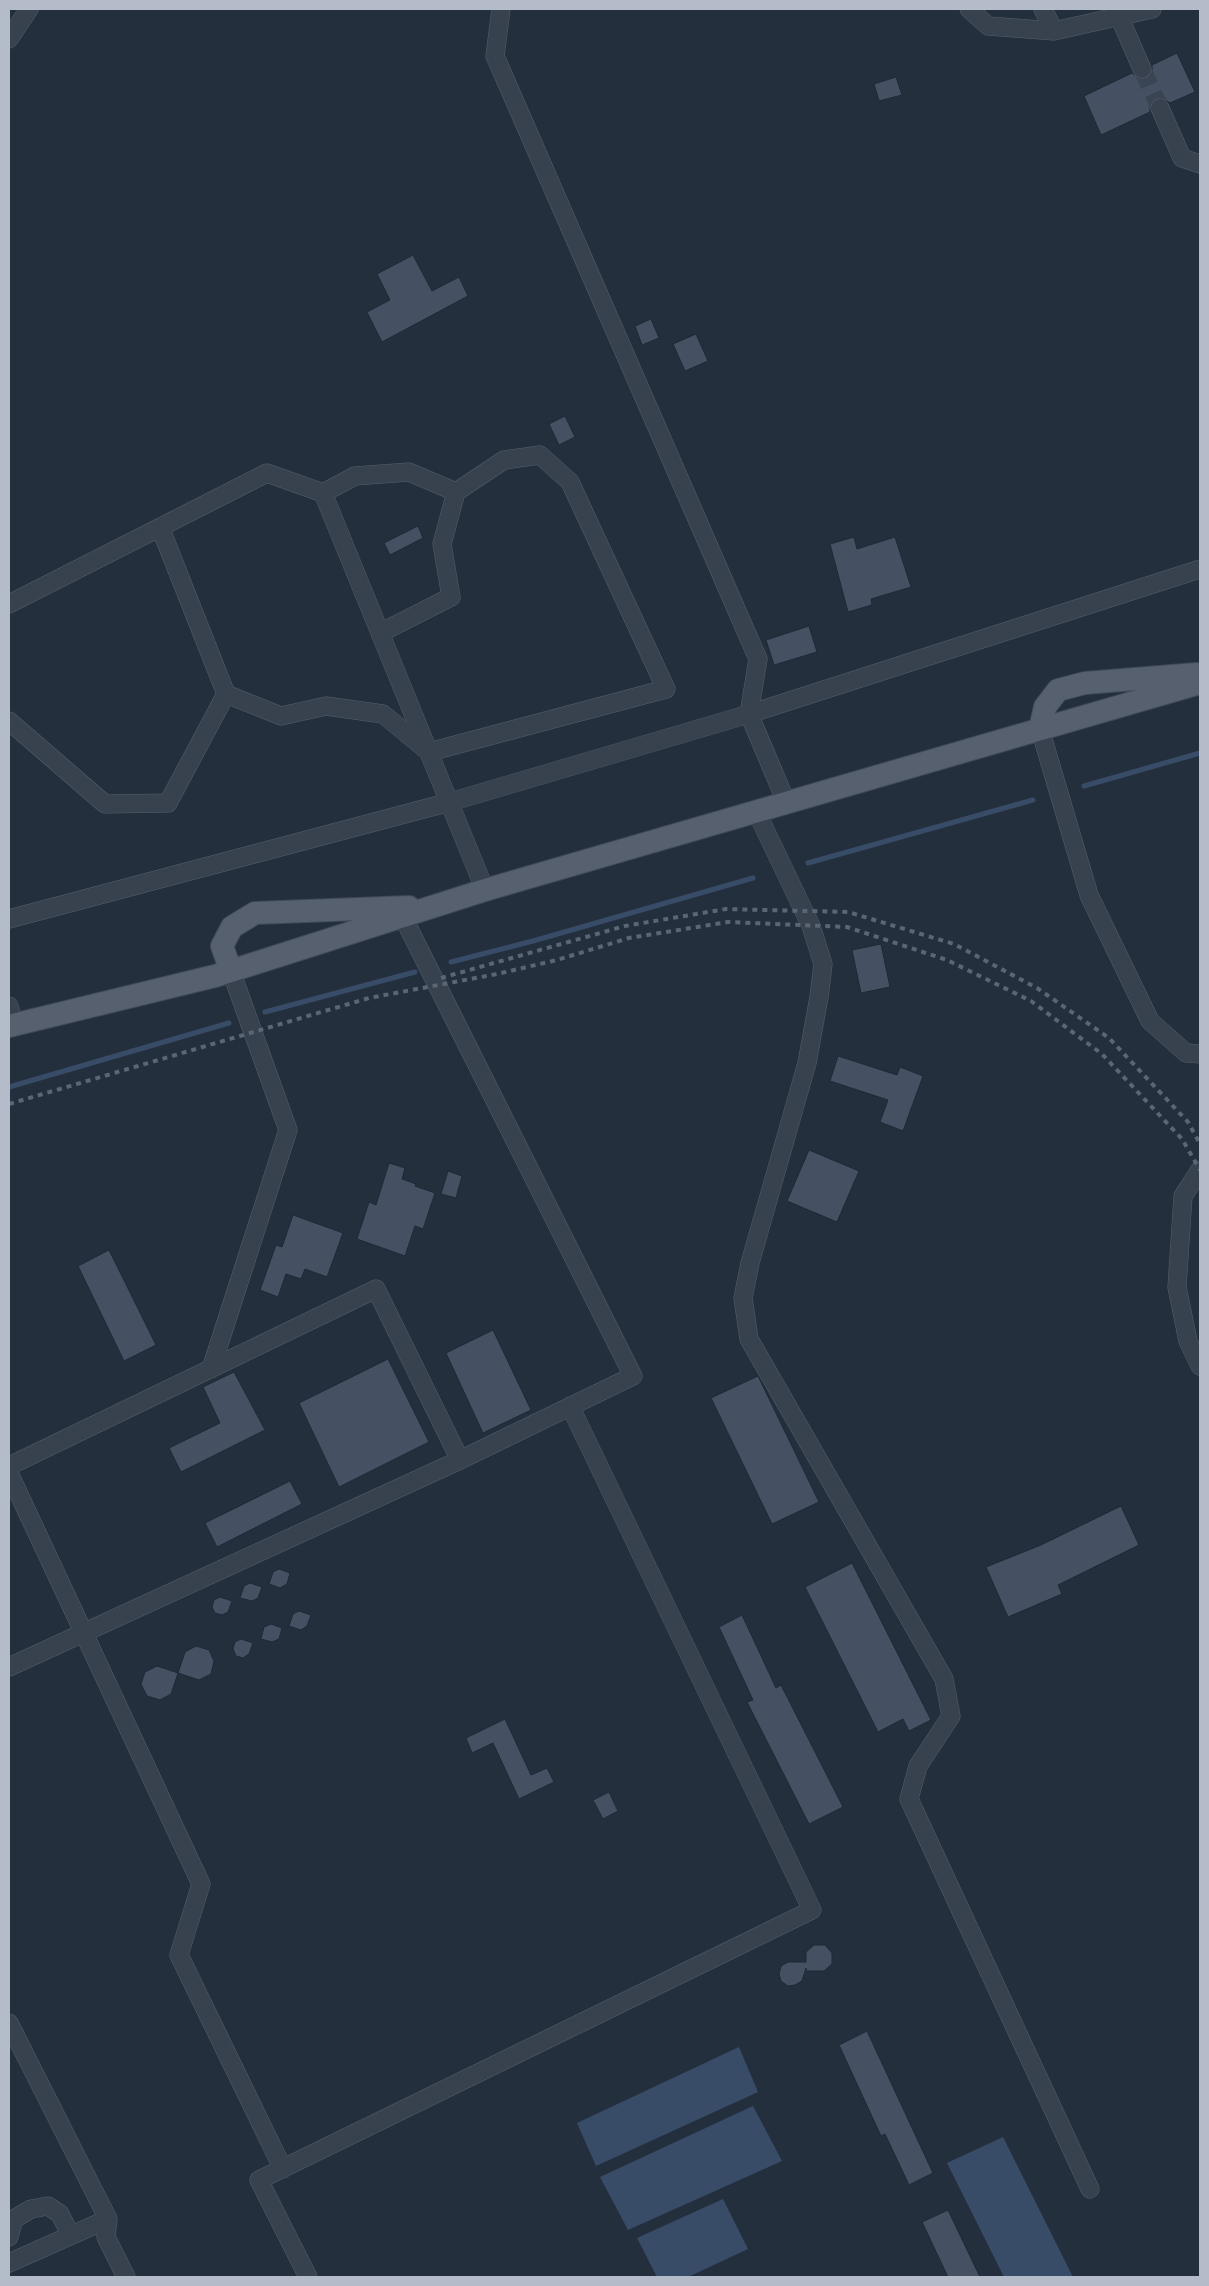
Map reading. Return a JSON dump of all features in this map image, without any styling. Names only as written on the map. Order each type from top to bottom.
[{"type":"main road","points":[[1040,729],[1045,707],[1058,690],[1085,683],[1200,674]]},
{"type":"main road","points":[[11,1019],[232,971],[485,890],[1200,683]]},
{"type":"main road","points":[[232,971],[222,946],[232,927],[255,913],[435,906]]},
{"type":"lane","points":[[9,39],[29,9]]},
{"type":"lane","points":[[502,9],[495,56],[758,659],[749,714],[787,804]]},
{"type":"lane","points":[[969,9],[988,26],[1054,32],[1152,9]]},
{"type":"lane","points":[[1043,9],[1054,32]]},
{"type":"lane","points":[[1119,16],[1142,69]]},
{"type":"lane","points":[[1160,108],[1182,158],[1200,164]]},
{"type":"lane","points":[[1182,158],[1200,152]]},
{"type":"lane","points":[[380,633],[451,597],[442,544],[456,492],[504,460],[540,454],[570,482],[666,689],[429,752]]},
{"type":"lane","points":[[9,604],[267,473],[323,493],[355,476],[408,472],[456,492]]},
{"type":"lane","points":[[323,493],[485,890]]},
{"type":"lane","points":[[160,527],[226,694],[281,716],[326,706],[383,714],[429,752]]},
{"type":"lane","points":[[9,919],[450,802],[749,714],[1200,569]]},
{"type":"lane","points":[[9,721],[105,804],[168,803],[226,694]]},
{"type":"lane","points":[[1040,729],[1089,894],[1150,1021],[1186,1053],[1200,1054]]},
{"type":"lane","points":[[757,812],[811,926],[823,964],[807,1063],[750,1263],[743,1298],[750,1339],[944,1679],[951,1716],[918,1766],[909,1799],[1090,2189]]},
{"type":"lane","points":[[9,1667],[460,1460],[633,1376],[403,917]]},
{"type":"lane","points":[[211,1369],[288,1130],[232,971]]},
{"type":"lane","points":[[1200,1170],[1183,1196],[1177,1287],[1188,1341],[1200,1366]]},
{"type":"lane","points":[[9,1466],[376,1289],[460,1460]]},
{"type":"lane","points":[[308,2277],[259,2180],[812,1910],[570,1406]]},
{"type":"lane","points":[[9,1474],[201,1884],[179,1955],[283,2168]]},
{"type":"lane","points":[[9,2023],[108,2219],[106,2237],[126,2277]]},
{"type":"lane","points":[[9,2237],[14,2219],[30,2208],[48,2206],[60,2214],[70,2234]]},
{"type":"lane","points":[[9,2263],[70,2234],[108,2219]]},
{"type":"water","points":[[739,2047],[758,2092],[596,2166],[577,2123]]},
{"type":"water","points":[[753,2106],[782,2161],[628,2230],[600,2177]]},
{"type":"water","points":[[1003,2137],[1073,2277],[1004,2277],[947,2163]]},
{"type":"water","points":[[723,2199],[748,2249],[688,2277],[657,2277],[637,2238]]},
{"type":"building","points":[[1177,53],[1195,92],[1170,103],[1162,98],[1155,99],[1150,106],[1150,112],[1101,135],[1084,96],[1132,73],[1140,79],[1147,78],[1152,71],[1152,65]]},
{"type":"building","points":[[896,77],[902,95],[879,101],[874,84]]},
{"type":"building","points":[[413,255],[432,291],[459,277],[468,296],[382,342],[367,312],[390,300],[377,274]]},
{"type":"building","points":[[651,319],[659,338],[642,345],[635,326]]},
{"type":"building","points":[[696,334],[708,361],[685,371],[673,344]]},
{"type":"building","points":[[565,416],[575,437],[559,445],[549,424]]},
{"type":"building","points":[[418,526],[423,538],[390,555],[384,543]]},
{"type":"building","points":[[854,537],[857,549],[895,537],[911,587],[871,599],[872,605],[848,612],[830,544]]},
{"type":"building","points":[[809,626],[817,652],[774,665],[766,640]]},
{"type":"building","points":[[881,944],[890,987],[861,993],[852,950]]},
{"type":"building","points":[[838,1056],[897,1075],[900,1067],[923,1076],[903,1131],[880,1122],[888,1100],[830,1081]]},
{"type":"building","points":[[809,1150],[859,1171],[837,1222],[787,1201]]},
{"type":"building","points":[[389,1163],[405,1168],[402,1179],[435,1193],[423,1229],[415,1226],[405,1256],[357,1239],[369,1202],[376,1205]]},
{"type":"building","points":[[448,1171],[462,1176],[456,1198],[441,1194]]},
{"type":"building","points":[[293,1215],[343,1233],[327,1277],[305,1269],[301,1279],[286,1274],[278,1297],[260,1290],[276,1245],[282,1247]]},
{"type":"building","points":[[109,1250],[156,1345],[124,1361],[78,1266]]},
{"type":"building","points":[[493,1330],[531,1410],[483,1433],[446,1353]]},
{"type":"building","points":[[388,1359],[429,1442],[339,1487],[299,1403]]},
{"type":"building","points":[[234,1372],[265,1430],[181,1472],[169,1448],[220,1423],[203,1387]]},
{"type":"building","points":[[758,1376],[819,1502],[772,1524],[711,1398]]},
{"type":"building","points":[[290,1481],[302,1504],[217,1547],[205,1523]]},
{"type":"building","points":[[1121,1506],[1139,1545],[1058,1585],[1062,1594],[1008,1617],[986,1567],[1041,1545]]},
{"type":"building","points":[[852,1563],[931,1720],[909,1731],[903,1719],[878,1732],[805,1587]]},
{"type":"building","points":[[279,1569],[290,1573],[287,1584],[280,1588],[269,1584],[273,1572]]},
{"type":"building","points":[[250,1583],[262,1587],[258,1598],[252,1601],[240,1598],[244,1586]]},
{"type":"building","points":[[220,1597],[232,1601],[228,1612],[222,1615],[215,1613],[212,1607],[214,1600]]},
{"type":"building","points":[[299,1611],[311,1615],[307,1626],[301,1630],[289,1626],[293,1614]]},
{"type":"building","points":[[742,1615],[776,1688],[781,1685],[843,1807],[809,1824],[747,1702],[753,1700],[719,1627]]},
{"type":"building","points":[[271,1624],[282,1628],[279,1639],[272,1642],[261,1639],[264,1627]]},
{"type":"building","points":[[241,1639],[253,1643],[249,1654],[243,1658],[236,1656],[233,1649],[235,1642]]},
{"type":"building","points":[[196,1646],[209,1650],[214,1661],[211,1674],[199,1680],[178,1673],[185,1652]]},
{"type":"building","points":[[157,1666],[178,1673],[171,1694],[160,1700],[147,1696],[141,1684],[145,1672]]},
{"type":"building","points":[[505,1719],[531,1775],[547,1768],[554,1782],[519,1799],[493,1743],[472,1753],[466,1738]]},
{"type":"building","points":[[609,1792],[618,1811],[603,1819],[593,1800]]},
{"type":"building","points":[[814,1945],[825,1945],[832,1953],[832,1964],[824,1971],[806,1971],[806,1968],[802,1981],[795,1985],[788,1986],[781,1981],[779,1974],[781,1966],[788,1962],[806,1962],[806,1952]]},
{"type":"building","points":[[867,2031],[933,2173],[909,2185],[885,2134],[881,2136],[839,2045]]},
{"type":"building","points":[[948,2210],[980,2277],[948,2277],[922,2222]]},
{"type":"waterway","points":[[1084,786],[1200,753]]},
{"type":"waterway","points":[[808,863],[1033,800]]},
{"type":"waterway","points":[[451,962],[533,941],[753,878]]},
{"type":"waterway","points":[[265,1012],[415,972]]},
{"type":"waterway","points":[[9,1087],[229,1023]]},
{"type":"tunnel","points":[[1142,69],[1160,108]]},
{"type":"railway","points":[[441,978],[625,926],[726,909],[848,912],[954,944],[1037,988],[1109,1038],[1188,1122],[1200,1144]]},
{"type":"railway","points":[[9,1104],[369,998],[497,974],[557,960],[629,938],[728,922],[847,927],[947,960],[1031,1001],[1102,1054],[1182,1139],[1200,1170]]}]
